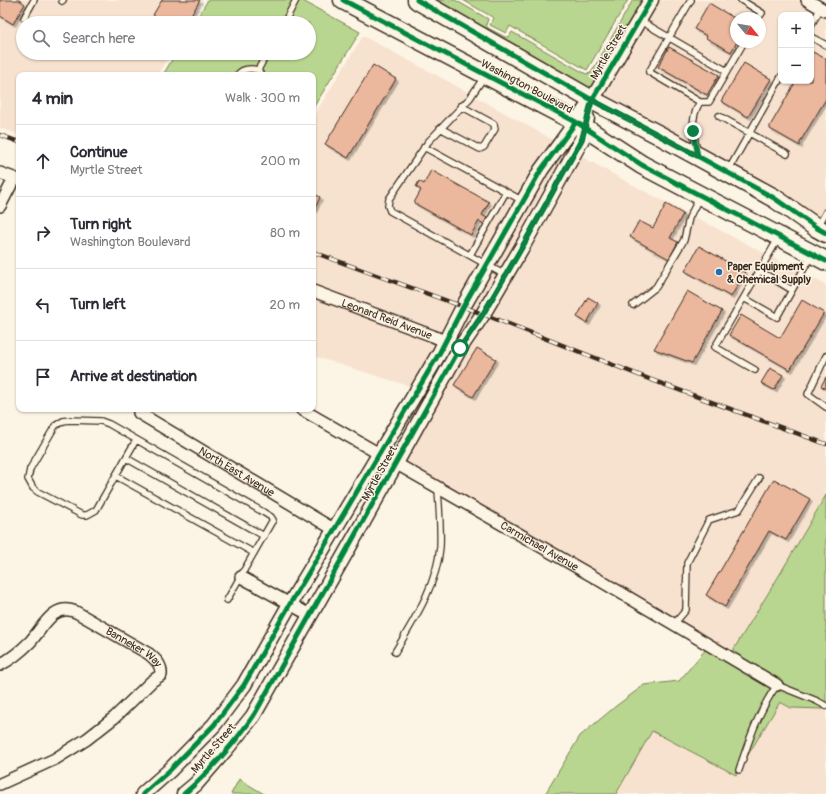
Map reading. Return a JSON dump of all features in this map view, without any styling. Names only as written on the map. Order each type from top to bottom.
[{"type":"main road","name":"Washington Boulevard","points":[[343,0],[580,125],[642,165],[819,257]]},
{"type":"main road","name":"Washington Boulevard","points":[[417,0],[592,100],[774,198],[821,230]]},
{"type":"street","name":"Myrtle Street","points":[[143,794],[170,771],[214,725],[244,685],[290,604],[440,352],[463,306],[541,170],[580,125],[592,100],[651,0]]},
{"type":"street","points":[[807,0],[823,9]]},
{"type":"street","name":"Myrtle Street","points":[[184,794],[196,784],[253,716],[460,348],[483,314],[582,139],[580,125]]},
{"type":"street","points":[[0,173],[16,180]]},
{"type":"street","points":[[0,206],[16,182]]},
{"type":"street","name":"Leonard Reid Avenue","points":[[316,292],[434,336],[460,348]]},
{"type":"street","name":"Carmichael Avenue","points":[[306,412],[777,685]]},
{"type":"street","name":"North East Avenue","points":[[139,413],[335,530]]},
{"type":"street","points":[[240,577],[310,615]]},
{"type":"street","name":"Banneker Way","points":[[0,665],[14,656],[30,642],[53,614],[59,611],[67,610],[76,612],[149,654],[161,667],[162,671],[161,675],[146,686],[115,717],[87,740],[54,759],[0,784]]},
{"type":"lane","points":[[25,16],[34,0]]},
{"type":"lane","points":[[288,16],[296,0]]},
{"type":"lane","points":[[690,0],[649,72],[700,102],[710,102],[740,48]]},
{"type":"lane","points":[[741,0],[760,12]]},
{"type":"lane","points":[[814,21],[823,9]]},
{"type":"lane","points":[[639,20],[727,71]]},
{"type":"lane","points":[[814,39],[826,45]]},
{"type":"lane","points":[[259,72],[264,60]]},
{"type":"lane","points":[[241,72],[250,68],[257,72]]},
{"type":"lane","points":[[485,75],[470,98],[440,128],[424,147],[389,199],[388,206],[390,211],[505,275]]},
{"type":"lane","points":[[727,172],[778,82]]},
{"type":"lane","points":[[698,156],[693,131],[693,120],[700,102]]},
{"type":"lane","points":[[440,128],[480,148],[484,147],[495,129],[494,124],[461,106]]},
{"type":"lane","points":[[718,116],[786,154]]},
{"type":"lane","points":[[424,147],[523,202]]},
{"type":"lane","points":[[470,255],[506,192]]},
{"type":"lane","points":[[633,305],[656,287],[684,240],[689,218],[700,196]]},
{"type":"lane","points":[[821,230],[826,212]]},
{"type":"lane","points":[[755,370],[716,347],[780,237]]},
{"type":"lane","points":[[744,298],[777,317],[792,290],[819,257]]},
{"type":"lane","points":[[760,271],[792,290]]},
{"type":"lane","points":[[826,356],[808,394],[826,406]]},
{"type":"lane","points":[[136,440],[96,510],[92,513],[82,515],[33,488],[28,479],[28,474],[55,426],[63,421],[105,422],[271,517],[273,520],[272,523],[227,600]]},
{"type":"lane","points":[[126,458],[264,536]]},
{"type":"lane","points":[[116,476],[254,553]]},
{"type":"lane","points":[[674,624],[686,610],[687,563],[709,520],[739,510],[759,478]]},
{"type":"lane","points":[[395,652],[418,612],[434,576],[440,548],[438,488]]},
{"type":"lane","points":[[739,770],[748,741],[767,699],[777,685],[826,706]]},
{"type":"shaded area","points":[[0,0],[202,0],[193,16],[16,16],[16,60],[167,60],[159,72],[16,72],[16,134],[0,128]]},
{"type":"shaded area","points":[[657,0],[798,0],[826,17],[826,220],[599,98]]},
{"type":"shaded area","points":[[363,36],[555,141],[443,335],[316,287],[316,112]]},
{"type":"shaded area","points":[[565,147],[569,150],[520,240],[478,311],[457,342],[453,340],[546,173]]},
{"type":"shaded area","points":[[579,155],[631,184],[826,285],[826,495],[732,652],[402,462]]},
{"type":"shaded area","points":[[316,298],[438,344],[412,387],[316,357]]},
{"type":"shaded area","points":[[780,702],[791,708],[823,709],[826,704],[826,794],[616,794],[652,731],[736,775]]},
{"type":"green space","points":[[208,0],[301,0],[360,32],[316,103],[316,72],[165,72],[172,60],[316,60],[316,16],[198,16]]},
{"type":"green space","points":[[427,0],[455,0],[488,19],[486,25],[488,28],[505,37],[509,37],[512,32],[586,74],[591,73],[633,0],[644,0],[590,93]]},
{"type":"green space","points":[[463,0],[628,0],[587,70],[510,26],[506,33],[490,25],[494,18]]},
{"type":"green space","points":[[826,495],[826,704],[823,709],[791,708],[780,702],[736,775],[652,731],[616,794],[545,794],[580,736],[644,685],[679,681],[706,649],[779,692],[784,683],[732,652]]},
{"type":"green space","points":[[239,779],[264,794],[231,794]]},
{"type":"building","points":[[0,0],[19,0],[25,4],[18,16],[16,16],[13,24],[0,16]]},
{"type":"building","points":[[162,0],[200,0],[191,16],[153,15]]},
{"type":"building","points":[[709,3],[730,15],[730,48],[733,48],[731,52],[706,38],[707,36],[694,29]]},
{"type":"building","points":[[669,47],[719,75],[707,95],[658,67]]},
{"type":"building","points":[[814,53],[826,59],[826,99],[800,142],[800,146],[770,129],[770,126],[794,84],[814,84]]},
{"type":"building","points":[[744,63],[771,79],[748,117],[721,101]]},
{"type":"building","points":[[373,65],[396,79],[348,158],[325,144]]},
{"type":"building","points":[[431,170],[489,202],[482,215],[487,218],[484,224],[479,221],[471,235],[414,203],[421,190],[416,187],[419,181],[424,184]]},
{"type":"building","points":[[316,195],[320,197],[316,206]]},
{"type":"building","points":[[666,204],[683,214],[670,238],[678,242],[669,259],[630,237],[639,221],[653,228]]},
{"type":"building","points":[[699,246],[745,272],[731,297],[685,271]]},
{"type":"building","points":[[687,291],[722,311],[692,363],[654,349]]},
{"type":"building","points":[[588,297],[598,303],[587,323],[577,317]]},
{"type":"building","points":[[802,300],[824,313],[790,370],[729,335],[741,315],[780,338]]},
{"type":"building","points":[[477,348],[496,359],[473,397],[454,385]]},
{"type":"building","points":[[770,368],[783,375],[774,390],[761,383]]},
{"type":"building","points":[[826,377],[826,389],[821,386]]},
{"type":"building","points":[[774,479],[810,499],[786,540],[769,531],[725,607],[706,595]]},
{"type":"railway","points":[[0,135],[16,141]]},
{"type":"railway","points":[[316,253],[483,314],[649,379],[826,444]]},
{"type":"cycle path","points":[[343,0],[576,122],[642,165],[826,261]]},
{"type":"cycle path","points":[[417,0],[592,100],[774,198],[826,233]]},
{"type":"cycle path","points":[[184,794],[203,777],[221,757],[239,736],[256,711],[460,348],[483,314],[525,242],[582,139],[592,100],[651,0]]},
{"type":"cycle path","points":[[143,794],[169,771],[214,725],[244,685],[290,604],[440,352],[463,307],[541,170],[576,122]]},
{"type":"place","name":"Paper Equipment & Chemical Supply","points":[[719,272]]},
{"type":"route","points":[[460,348],[483,314],[582,139],[592,100],[698,156],[693,131]]}]
